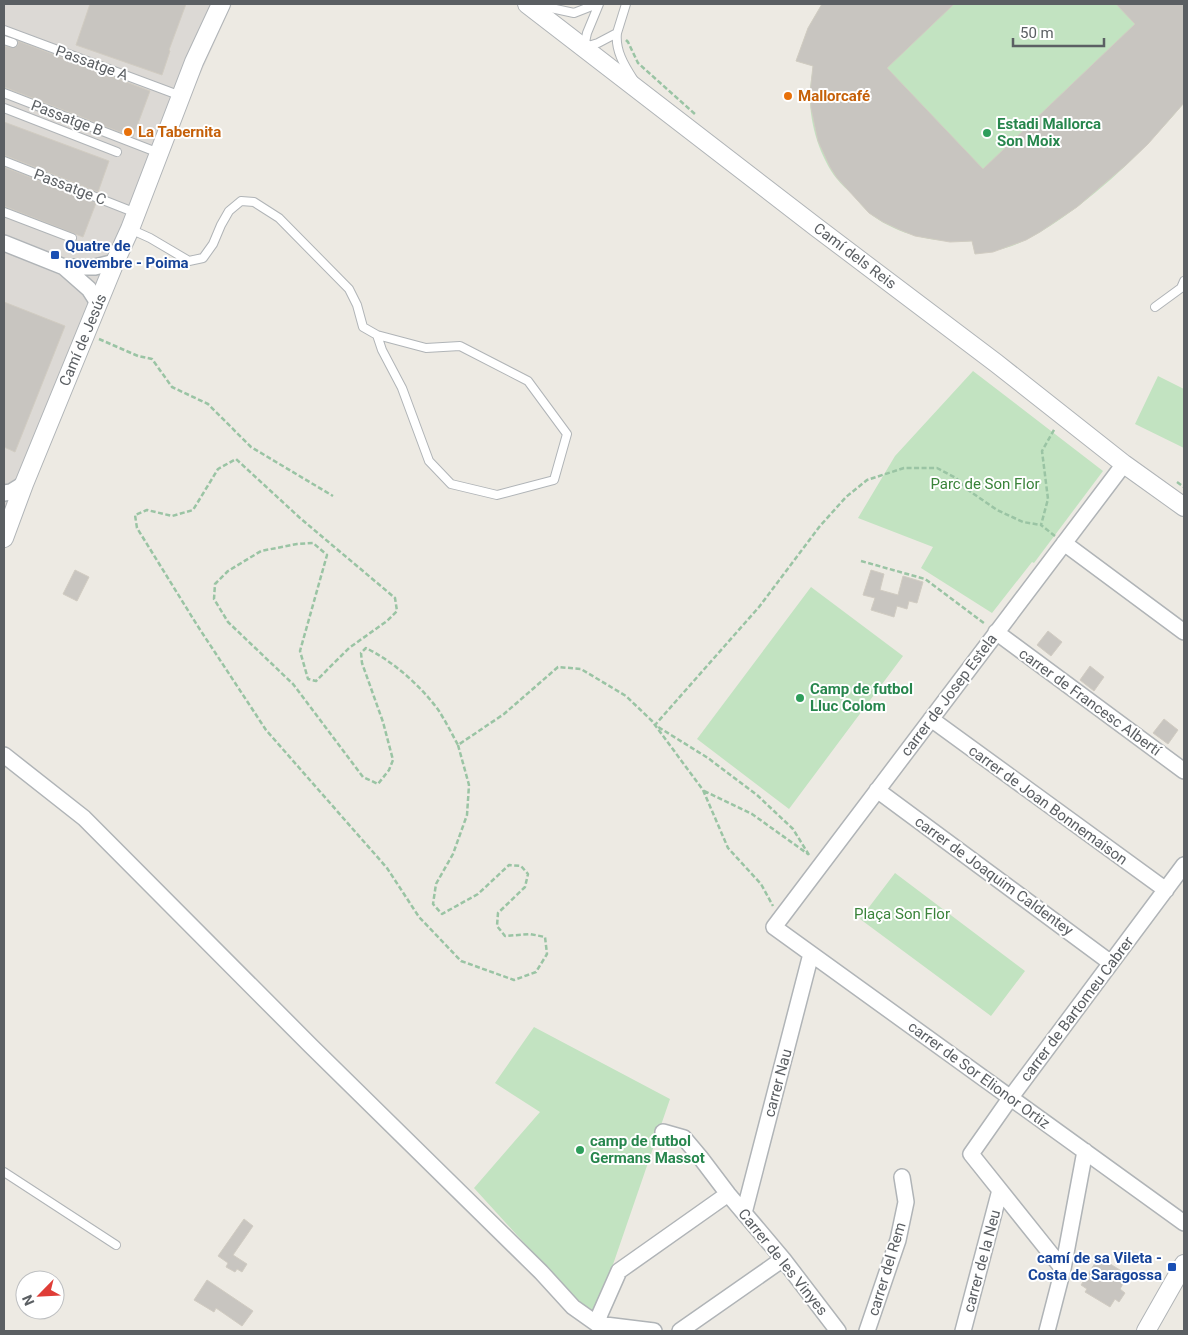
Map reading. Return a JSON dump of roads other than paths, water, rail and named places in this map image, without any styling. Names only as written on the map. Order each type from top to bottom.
[{"type":"street","name":"Camí de Jesús","points":[[4,532],[133,221],[194,62],[222,4]]},
{"type":"street","name":"Camí dels Reis","points":[[527,4],[1124,464],[1184,507]]},
{"type":"street","points":[[4,243],[64,267],[89,289],[98,303]]},
{"type":"street","points":[[64,267],[95,267],[115,262]]},
{"type":"street","name":"carrer de Josep Estela","points":[[777,922],[1124,464]]},
{"type":"street","points":[[4,493],[10,492],[24,484]]},
{"type":"street","points":[[1064,543],[1184,632]]},
{"type":"street","name":"carrer de Francesc Albertí","points":[[996,632],[1184,771]]},
{"type":"street","name":"carrer de Joan Bonnemaison","points":[[931,719],[1166,890]]},
{"type":"street","points":[[4,755],[84,818],[311,1046],[541,1272],[573,1307],[596,1324],[654,1331]]},
{"type":"street","name":"carrer de Joaquim Caldentey","points":[[877,790],[1111,962]]},
{"type":"street","name":"carrer de Bartomeu Cabrer","points":[[1000,1190],[971,1154],[1011,1097],[1184,865]]},
{"type":"street","name":"carrer de Sor Elionor Ortiz","points":[[777,922],[811,954],[1184,1223]]},
{"type":"street","name":"carrer Nau","points":[[744,1213],[811,954]]},
{"type":"street","name":"Carrer de les Vinyes","points":[[663,1132],[684,1138],[783,1259],[838,1331]]},
{"type":"street","points":[[1047,1331],[1063,1269],[1085,1151]]},
{"type":"street","name":"carrer del Rem","points":[[867,1331],[898,1240],[906,1202],[902,1177]]},
{"type":"street","points":[[1000,1190],[1063,1269]]},
{"type":"street","name":"carrer de la Neu","points":[[963,1331],[1000,1190]]},
{"type":"street","points":[[596,1324],[619,1271],[728,1194]]},
{"type":"street","points":[[680,1331],[783,1259]]},
{"type":"street","points":[[1146,1331],[1184,1264]]},
{"type":"lane","points":[[534,4],[574,13],[598,4]]},
{"type":"lane","points":[[598,4],[584,47],[598,43],[617,33]]},
{"type":"lane","points":[[626,4],[616,41],[622,62],[641,91]]},
{"type":"lane","name":"Passatge A","points":[[4,30],[181,96]]},
{"type":"lane","points":[[4,40],[12,44]]},
{"type":"lane","name":"Passatge B","points":[[4,93],[159,153]]},
{"type":"lane","points":[[4,108],[117,152]]},
{"type":"lane","name":"Passatge C","points":[[4,162],[133,221],[150,238],[189,261],[203,258],[213,244],[220,225],[229,211],[241,201],[254,202],[279,218],[349,289],[357,305],[363,327],[377,335]]},
{"type":"lane","points":[[4,212],[72,238]]},
{"type":"lane","points":[[1155,307],[1181,288],[1184,281]]},
{"type":"lane","points":[[377,335],[426,348],[460,346],[528,381],[567,434],[554,480],[497,495],[451,484],[429,461],[402,388],[382,350],[377,335]]},
{"type":"lane","points":[[4,1172],[116,1245]]},
{"type":"place","name":"Mallorcafé","points":[[788,96]]},
{"type":"place","name":"La Tabernita","points":[[128,132]]},
{"type":"place","name":"Estadi Mallorca Son Moix","points":[[987,133]]},
{"type":"place","name":"Quatre de novembre - Poima","points":[[55,255]]},
{"type":"place","name":"Camp de futbol Lluc Colom","points":[[800,698]]},
{"type":"place","name":"camp de futbol Germans Massot","points":[[580,1150]]},
{"type":"place","name":"camí de sa Vileta - Costa de Saragossa","points":[[1172,1267]]},
{"type":"park label","name":"Parc de Son Flor","points":[[985,484]]},
{"type":"park label","name":"Plaça Son Flor","points":[[902,914]]}]
